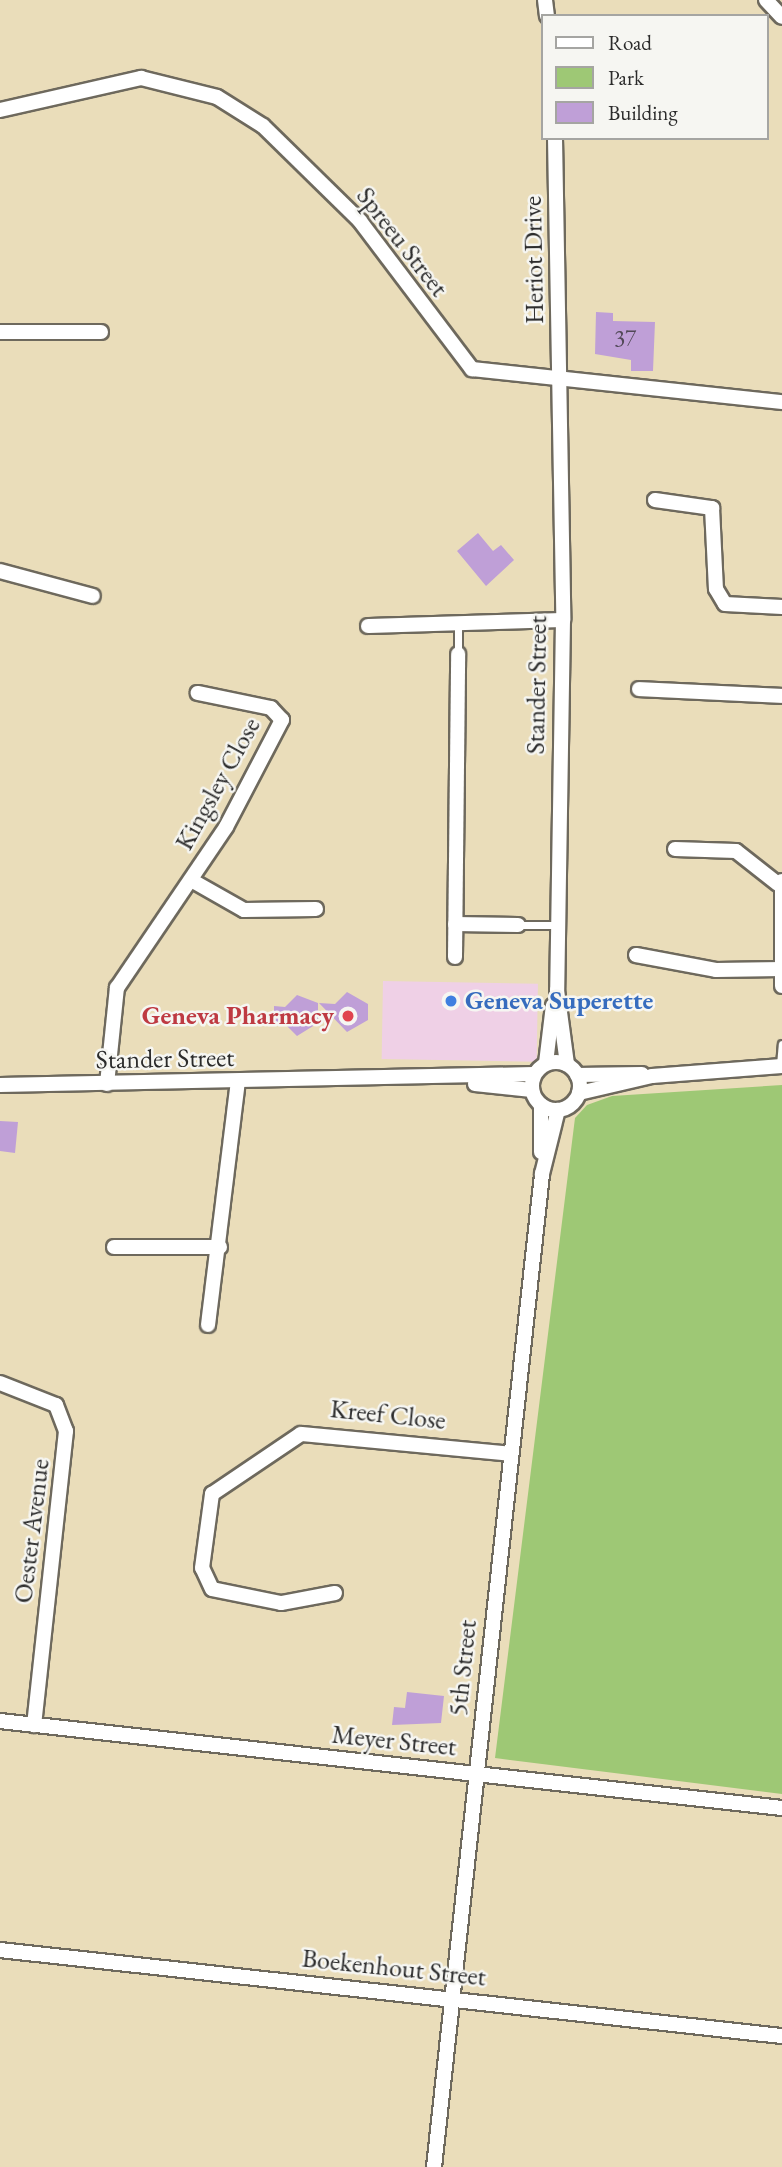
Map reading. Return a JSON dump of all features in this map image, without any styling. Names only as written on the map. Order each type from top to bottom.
[{"type":"street","points":[[766,0],[782,17]]},
{"type":"street","name":"Spreeu Street","points":[[0,110],[123,79],[167,81],[217,97],[263,126],[360,221],[465,363],[488,374],[782,402]]},
{"type":"street","name":"Heriot Drive","points":[[555,140],[561,380]]},
{"type":"street","points":[[0,332],[101,332]]},
{"type":"street","name":"Stander Street","points":[[546,1063],[557,990],[563,620],[561,380]]},
{"type":"street","points":[[656,500],[712,508],[716,589],[723,603],[782,607]]},
{"type":"street","points":[[0,571],[93,596]]},
{"type":"street","points":[[368,626],[563,620]]},
{"type":"street","points":[[455,957],[458,654]]},
{"type":"street","points":[[639,688],[782,696]]},
{"type":"street","name":"Kingsley Close","points":[[107,1084],[117,988],[191,880],[264,762],[282,720],[278,710],[198,693]]},
{"type":"street","points":[[675,849],[736,851],[780,883],[782,986]]},
{"type":"street","name":"Kingsley Close","points":[[191,880],[244,910],[316,909]]},
{"type":"street","points":[[455,924],[518,925]]},
{"type":"street","points":[[636,955],[716,970],[781,970]]},
{"type":"street","name":"Stander Street","points":[[557,990],[572,1070]]},
{"type":"street","points":[[652,1076],[572,1070],[546,1063],[534,1074],[531,1090],[541,1105],[558,1110],[579,1093],[652,1076],[781,1066]]},
{"type":"street","points":[[572,1070],[579,1093]]},
{"type":"street","name":"Stander Street","points":[[0,1085],[457,1079],[534,1074]]},
{"type":"street","name":"Stander Street","points":[[457,1079],[531,1090]]},
{"type":"street","points":[[208,1325],[220,1247],[238,1082]]},
{"type":"street","name":"5th Street","points":[[434,2167],[542,1174],[541,1105]]},
{"type":"street","name":"5th Street","points":[[542,1174],[558,1110]]},
{"type":"street","points":[[114,1247],[220,1247]]},
{"type":"street","name":"Oester Avenue","points":[[0,1383],[56,1405],[66,1431],[34,1725]]},
{"type":"street","name":"Kreef Close","points":[[335,1593],[281,1603],[212,1589],[202,1568],[212,1494],[301,1434],[511,1454]]},
{"type":"street","name":"Meyer Street","points":[[0,1721],[782,1808]]},
{"type":"street","name":"Boekenhout Street","points":[[0,1950],[782,2036]]},
{"type":"lane","points":[[458,623],[458,654]]},
{"type":"lane","points":[[518,925],[558,925]]},
{"type":"lane","points":[[781,1066],[782,1044]]},
{"type":"shaded area","points":[[383,981],[538,984],[537,1062],[382,1059]]},
{"type":"green space","points":[[782,1085],[782,1794],[495,1758],[575,1118],[587,1105],[612,1096]]},
{"type":"building","points":[[596,312],[613,313],[613,321],[655,322],[653,371],[631,371],[631,360],[595,354]]},
{"type":"building","points":[[478,533],[493,551],[501,545],[514,560],[486,586],[457,551]]},
{"type":"building","points":[[347,992],[368,1004],[368,1020],[347,1032],[319,1003],[335,1004]]},
{"type":"building","points":[[297,995],[318,1003],[318,1023],[297,1036],[284,1023],[274,1023],[274,1006],[285,1007]]},
{"type":"building","points":[[0,1121],[18,1122],[15,1153],[0,1151]]},
{"type":"building","points":[[407,1692],[444,1696],[441,1723],[392,1725],[394,1707],[405,1708]]},
{"type":"place","name":"Geneva Superette","points":[[451,1001]]},
{"type":"place","name":"Geneva Pharmacy","points":[[348,1016]]}]
